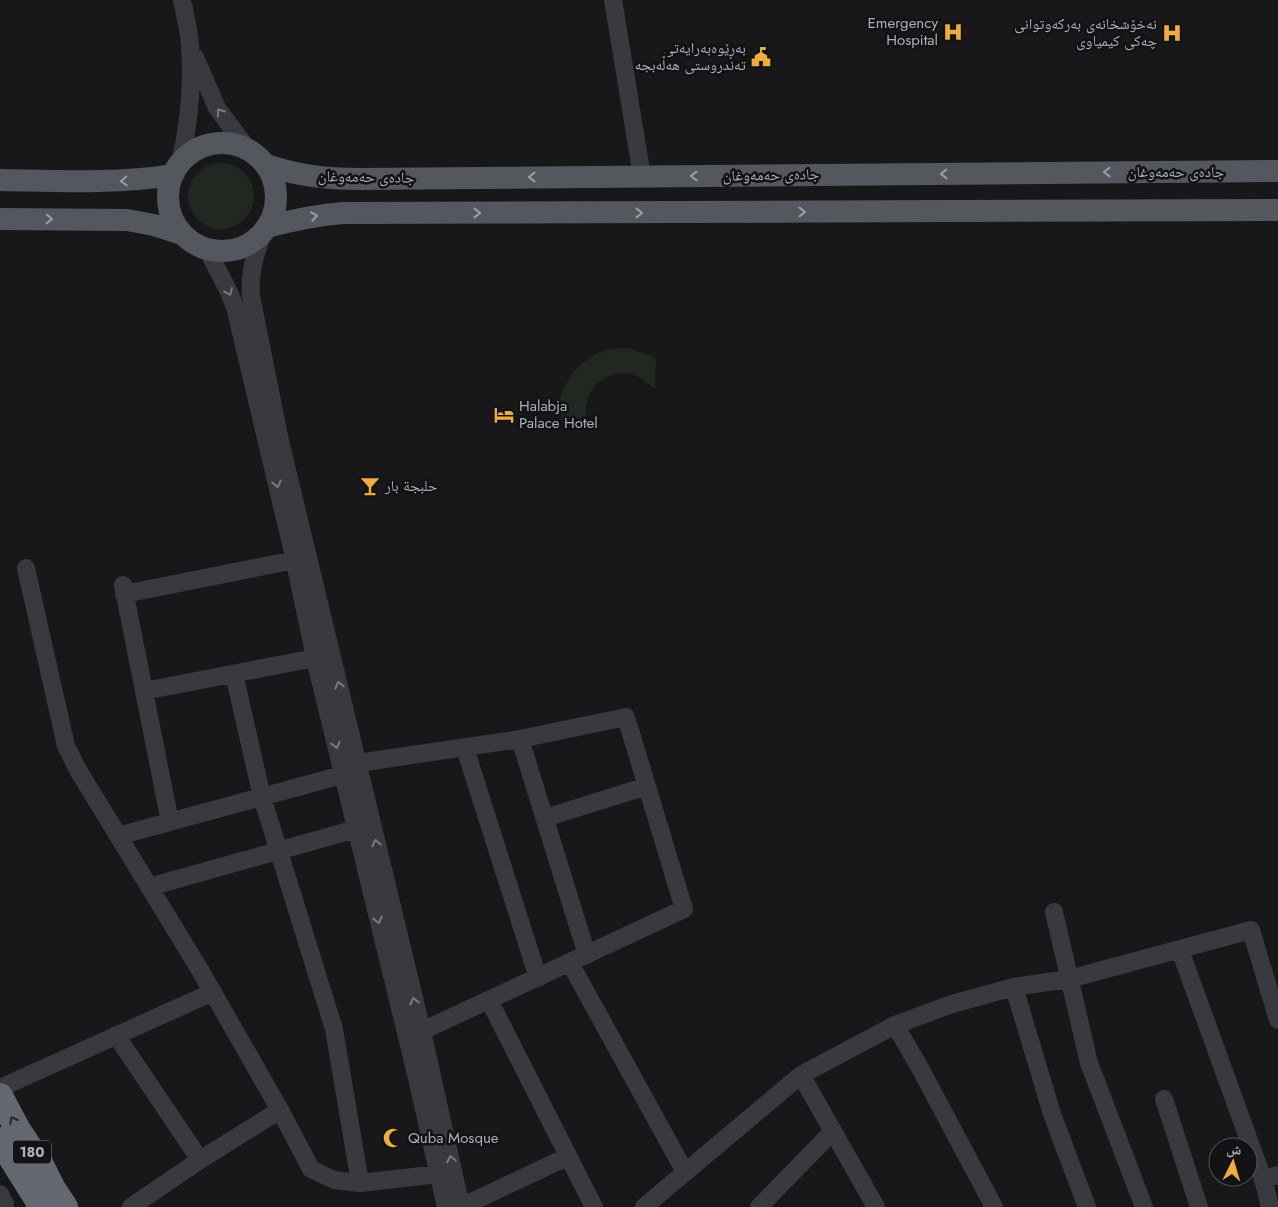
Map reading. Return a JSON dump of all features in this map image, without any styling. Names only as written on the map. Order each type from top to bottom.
[{"type":"highway","name":"180","points":[[0,1096],[18,1130],[40,1163],[53,1190],[65,1207]]},
{"type":"highway","name":"180","points":[[0,1140],[42,1207]]},
{"type":"highway","points":[[0,1155],[21,1196],[21,1207]]},
{"type":"highway","points":[[40,1163],[79,1207]]},
{"type":"main road","points":[[182,234],[174,221],[169,206],[168,190],[176,170],[191,153],[205,146],[220,143],[235,145],[258,158],[274,180],[276,196],[274,212],[265,231]]},
{"type":"main road","name":"جادەی حەمەوغان","points":[[258,158],[294,174],[329,179],[1278,171]]},
{"type":"main road","points":[[0,180],[114,182],[144,180],[176,170]]},
{"type":"main road","points":[[0,219],[127,220],[154,224],[182,234],[194,243],[207,249],[222,251],[236,250],[250,244],[265,231],[298,218],[343,214],[1278,210]]},
{"type":"street","points":[[176,170],[189,116],[191,76],[190,44],[182,0]]},
{"type":"street","points":[[613,0],[642,176]]},
{"type":"street","points":[[190,44],[217,108],[258,158]]},
{"type":"street","points":[[265,231],[251,270],[250,283],[274,442]]},
{"type":"street","points":[[207,249],[235,307],[274,442],[300,551],[358,763],[380,894],[406,1030],[446,1207]]},
{"type":"street","points":[[170,822],[124,589],[300,551]]},
{"type":"street","points":[[300,551],[315,658],[342,775],[356,829],[380,894],[422,1031],[461,1207],[567,1157]]},
{"type":"street","points":[[26,568],[66,746],[78,770],[213,992],[311,1169],[334,1180],[360,1184],[439,1174]]},
{"type":"street","points":[[144,692],[315,658]]},
{"type":"street","points":[[234,674],[262,797],[334,1029],[360,1184]]},
{"type":"street","points":[[358,763],[520,739],[626,717],[684,910],[422,1031]]},
{"type":"street","points":[[520,739],[587,955]]},
{"type":"street","points":[[465,748],[538,978]]},
{"type":"street","points":[[118,836],[342,775]]},
{"type":"street","points":[[545,818],[647,786]]},
{"type":"street","points":[[149,887],[356,829]]},
{"type":"street","points":[[1054,912],[1089,1063],[1144,1207]]},
{"type":"street","points":[[644,1207],[801,1075],[895,1025],[952,1004],[1014,987],[1068,979],[1251,930],[1278,1020]]},
{"type":"street","points":[[1180,950],[1270,1177],[1270,1207]]},
{"type":"street","points":[[570,963],[685,1172]]},
{"type":"street","points":[[1014,987],[1052,1114],[1087,1207]]},
{"type":"street","points":[[0,1088],[213,992]]},
{"type":"street","points":[[489,1000],[594,1207]]},
{"type":"street","points":[[895,1025],[994,1207]]},
{"type":"street","points":[[116,1035],[200,1160]]},
{"type":"street","points":[[801,1075],[876,1207]]},
{"type":"street","points":[[1164,1099],[1199,1207]]},
{"type":"street","points":[[131,1207],[200,1160],[280,1110]]},
{"type":"street","points":[[759,1207],[834,1131]]},
{"type":"street","points":[[0,1194],[5,1204],[0,1206]]},
{"type":"shaded area","points":[[221,163],[234,165],[249,178],[252,183],[254,196],[252,209],[239,224],[234,227],[221,229],[208,227],[193,214],[190,209],[188,196],[190,183],[203,168],[208,165]]},
{"type":"shaded area","points":[[628,348],[652,356],[656,360],[655,389],[641,378],[631,374],[611,375],[595,386],[590,394],[586,413],[588,423],[563,424],[560,396],[573,372],[596,354],[610,349]]},
{"type":"place","name":"Emergency Hospital","points":[[953,32]]},
{"type":"place","name":"نەخۆشخانەی بەرکەوتوانی چەکی کیمیاوی","points":[[1172,33]]},
{"type":"place","name":"بەڕێوەبەرایەتی تەندروستی هەڵەبجە","points":[[761,57]]},
{"type":"place","name":"Halabja Palace Hotel","points":[[504,415]]},
{"type":"place","name":"حلبجة بار","points":[[370,486]]},
{"type":"place","name":"Quba Mosque","points":[[393,1138]]}]
